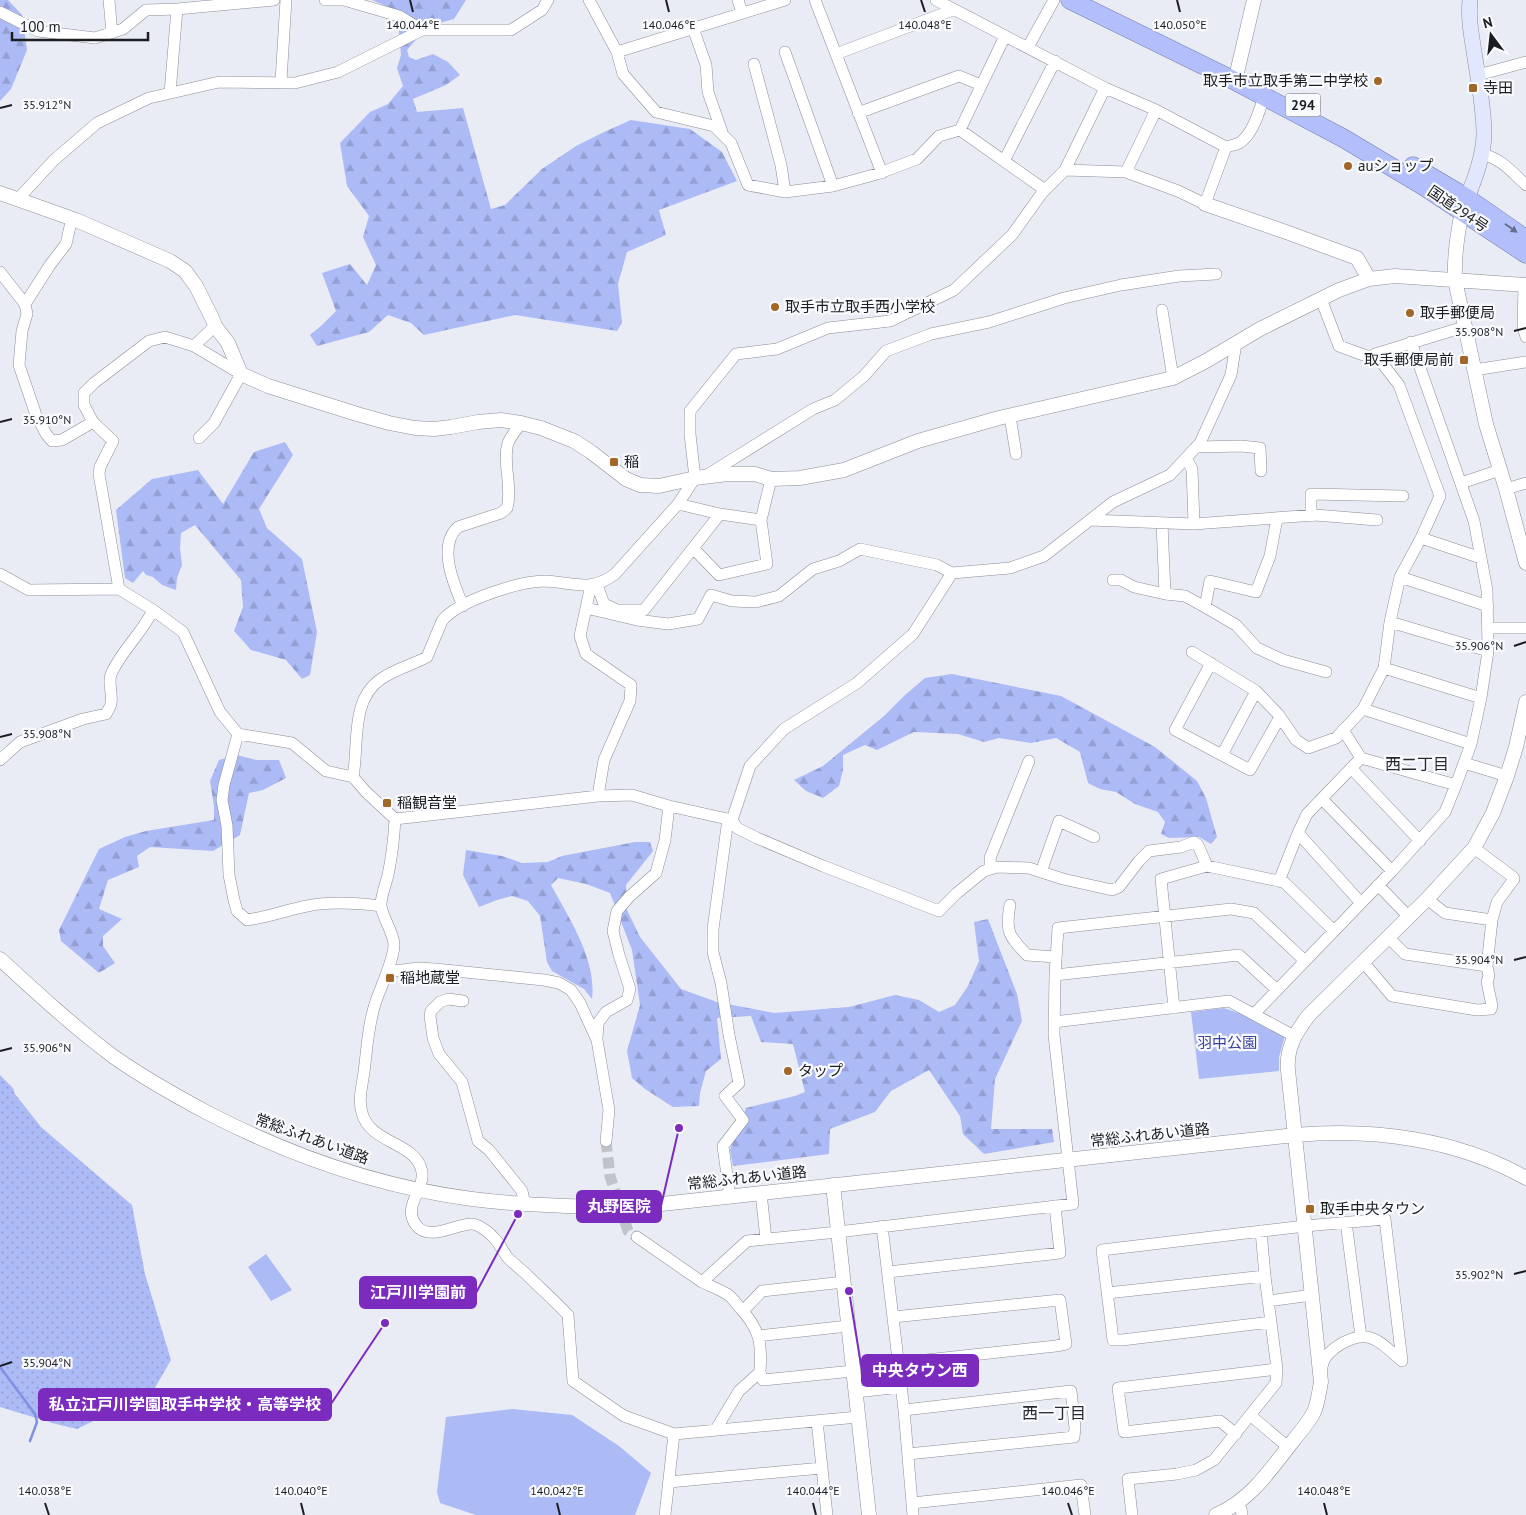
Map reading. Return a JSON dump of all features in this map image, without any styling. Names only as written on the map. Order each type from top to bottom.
[{"type":"highway","name":"国道294号","points":[[1070,0],[1333,121],[1465,205],[1526,239]]},
{"type":"highway","name":"国道294号","points":[[1093,0],[1236,75],[1264,96],[1343,138],[1425,187],[1465,205],[1526,254]]},
{"type":"main road","points":[[1465,205],[1482,154],[1484,133],[1478,75],[1469,23],[1470,0]]},
{"type":"street","points":[[109,0],[112,33]]},
{"type":"street","points":[[0,12],[38,31],[95,38],[124,29],[146,10],[274,0]]},
{"type":"street","points":[[281,82],[286,0]]},
{"type":"street","points":[[325,0],[344,0],[399,16],[422,30]]},
{"type":"street","points":[[18,199],[54,160],[97,123],[149,98],[219,82],[295,83],[338,72],[422,30],[511,30],[542,10],[548,0]]},
{"type":"street","points":[[738,0],[742,13]]},
{"type":"street","points":[[617,52],[785,0]]},
{"type":"street","points":[[815,0],[882,173]]},
{"type":"street","points":[[936,0],[1105,88],[1156,110],[1226,147],[1239,143],[1248,134],[1260,110],[1264,96]]},
{"type":"street","points":[[1028,47],[1054,0]]},
{"type":"street","points":[[1236,75],[1254,0]]},
{"type":"street","points":[[594,2],[617,52],[623,74],[656,112],[714,126],[732,142],[748,184],[785,192],[833,186],[882,173],[917,158],[939,136],[960,130],[1004,36]]},
{"type":"street","points":[[170,93],[176,9]]},
{"type":"street","points":[[836,54],[953,10]]},
{"type":"street","points":[[693,28],[706,65],[708,92],[723,134]]},
{"type":"street","points":[[785,52],[833,186]]},
{"type":"street","points":[[1004,161],[1055,62]]},
{"type":"street","points":[[1478,75],[1526,62]]},
{"type":"street","points":[[754,64],[781,165],[785,192]]},
{"type":"street","points":[[858,113],[959,76],[981,85]]},
{"type":"street","points":[[700,477],[690,434],[690,411],[736,354],[777,349],[828,328],[890,321],[954,290],[1012,235],[1045,190],[1065,170],[1105,88]]},
{"type":"street","points":[[1126,172],[1156,110]]},
{"type":"street","points":[[960,130],[1045,190]]},
{"type":"street","points":[[1205,204],[1226,147]]},
{"type":"street","points":[[1482,154],[1498,160],[1526,185]]},
{"type":"street","points":[[1065,170],[1126,172],[1178,191],[1205,204],[1356,258],[1370,279]]},
{"type":"street","points":[[0,193],[72,218],[170,261],[185,270],[196,286],[215,326],[228,343],[241,374]]},
{"type":"street","points":[[1465,205],[1455,246],[1455,280],[1486,424],[1523,536],[1526,563]]},
{"type":"street","points":[[25,304],[66,244],[72,218]]},
{"type":"street","points":[[0,272],[25,304],[27,314],[22,331],[19,365],[36,414],[46,434],[52,441],[62,440],[93,422]]},
{"type":"street","points":[[353,777],[356,727],[369,690],[380,679],[427,657],[445,617],[463,606],[498,590],[523,584],[543,581],[594,585],[606,581],[615,574],[700,477],[814,410],[835,400],[864,376],[886,351],[931,334],[990,322],[1064,298],[1121,285],[1179,276],[1216,274]]},
{"type":"street","points":[[119,589],[99,474],[100,467],[113,441],[93,422],[84,405],[84,393],[94,383],[149,341],[165,337],[194,346],[241,374],[268,386],[389,423],[415,428],[434,429],[501,420],[542,428],[574,441],[626,479],[640,485],[658,486],[700,477],[728,474],[755,474],[771,479],[800,478],[844,470],[918,441],[1010,416],[1173,378],[1260,329],[1339,290],[1370,279],[1395,276],[1525,285],[1523,327],[1526,337]]},
{"type":"street","points":[[1321,299],[1339,346],[1372,358],[1378,357]]},
{"type":"street","points":[[1162,310],[1173,378]]},
{"type":"street","points":[[194,346],[215,326]]},
{"type":"street","points":[[1192,652],[1256,690],[1280,717],[1296,740],[1308,748],[1336,738],[1363,709],[1384,668],[1390,622],[1400,577],[1421,538],[1440,496],[1399,385],[1376,354],[1464,326]]},
{"type":"street","points":[[1254,1014],[1392,871],[1445,812],[1471,744],[1481,698],[1488,651],[1487,590],[1474,521],[1411,342]]},
{"type":"street","points":[[586,608],[637,620],[668,624],[698,619],[711,595],[732,600],[756,602],[779,596],[813,569],[839,561],[860,549],[937,565],[952,572],[1010,568],[1044,556],[1113,502],[1170,475],[1200,443],[1231,375],[1236,343]]},
{"type":"street","points":[[1474,370],[1526,362]]},
{"type":"street","points":[[200,438],[214,423],[241,374]]},
{"type":"street","points":[[1010,416],[1016,454]]},
{"type":"street","points":[[463,606],[450,572],[448,542],[452,532],[458,527],[500,513],[507,508],[510,490],[507,458],[508,444],[521,423]]},
{"type":"street","points":[[1196,447],[1241,446],[1260,448],[1261,471]]},
{"type":"street","points":[[1186,458],[1192,469],[1194,524]]},
{"type":"street","points":[[1461,483],[1500,470]]},
{"type":"street","points":[[719,574],[768,564],[761,520],[771,479]]},
{"type":"street","points":[[1506,489],[1526,483]]},
{"type":"street","points":[[1311,516],[1311,494],[1403,496]]},
{"type":"street","points":[[678,504],[720,514],[761,520]]},
{"type":"street","points":[[594,585],[604,604],[617,610],[644,610],[720,514]]},
{"type":"street","points":[[1090,520],[1194,524],[1311,516],[1378,520]]},
{"type":"street","points":[[1205,607],[1210,580],[1256,592],[1270,556],[1277,518]]},
{"type":"street","points":[[1162,522],[1165,594]]},
{"type":"street","points":[[1421,538],[1481,558]]},
{"type":"street","points":[[693,548],[719,574]]},
{"type":"street","points":[[730,1196],[723,1146],[743,1120],[725,1096],[739,1083],[728,1035],[721,982],[713,952],[714,926],[730,820],[750,766],[784,729],[857,683],[913,634],[952,572]]},
{"type":"street","points":[[0,574],[30,590],[119,589],[153,610],[184,632],[220,712],[238,734],[292,743],[326,771],[353,777],[395,819],[394,846],[381,906],[394,944],[387,972],[371,1017],[360,1097],[364,1121],[372,1131],[408,1152],[417,1160],[421,1168],[423,1179],[413,1198],[411,1212],[416,1226],[427,1232],[446,1231],[474,1224],[484,1229],[495,1239],[508,1258],[568,1315],[572,1381],[624,1416],[674,1434],[858,1417]]},
{"type":"street","points":[[715,596],[719,574]]},
{"type":"street","points":[[1400,577],[1488,606]]},
{"type":"street","points":[[1113,580],[1121,580],[1134,587],[1165,594],[1185,596],[1236,625],[1257,648],[1283,660],[1326,672]]},
{"type":"street","points":[[594,585],[586,608],[580,636],[586,654],[632,685],[630,701],[604,760],[598,796]]},
{"type":"street","points":[[0,760],[20,742],[83,719],[106,714],[111,703],[110,674],[122,653],[134,641],[148,621],[153,610]]},
{"type":"street","points":[[1390,622],[1488,651]]},
{"type":"street","points":[[1488,628],[1526,628]]},
{"type":"street","points":[[1211,663],[1175,730],[1250,770],[1280,717]]},
{"type":"street","points":[[1384,668],[1481,698]]},
{"type":"street","points":[[1222,755],[1256,690]]},
{"type":"street","points":[[1216,1515],[1240,1509],[1313,1414],[1321,1382],[1287,1059],[1289,1048],[1294,1036],[1310,1015],[1428,899],[1474,848],[1493,813],[1507,776],[1516,747],[1526,702]]},
{"type":"street","points":[[1363,709],[1471,744]]},
{"type":"street","points":[[1343,730],[1361,758],[1456,785]]},
{"type":"street","points":[[238,734],[224,785],[222,800],[227,826],[229,875],[237,911],[247,920],[308,906],[351,903],[381,906]]},
{"type":"street","points":[[1279,881],[1307,814],[1361,758]]},
{"type":"street","points":[[991,869],[990,858],[1029,761]]},
{"type":"street","points":[[1464,763],[1507,776]]},
{"type":"street","points":[[1351,768],[1420,841]]},
{"type":"street","points":[[395,819],[598,796],[632,795],[669,806],[730,820],[737,828],[757,838],[822,866],[939,911],[984,871],[997,867],[1029,868],[1063,879],[1112,890],[1119,887],[1138,861],[1149,852],[1181,847],[1194,842],[1198,845],[1207,866]]},
{"type":"street","points":[[1322,799],[1392,871]]},
{"type":"street","points":[[606,1141],[609,1110],[597,1040],[598,1024],[606,1012],[627,1000],[630,989],[613,931],[617,911],[629,897],[656,873],[665,840],[669,806]]},
{"type":"street","points":[[1042,872],[1059,821],[1094,837]]},
{"type":"street","points":[[1298,833],[1361,902]]},
{"type":"street","points":[[1364,963],[1392,996],[1477,1010],[1488,1010],[1492,1006],[1487,982],[1489,976],[1487,966],[1492,920],[1497,902],[1514,879],[1474,848]]},
{"type":"street","points":[[1174,1008],[1161,879],[1207,866],[1279,881],[1285,883],[1334,931]]},
{"type":"street","points":[[1378,885],[1409,917]]},
{"type":"street","points":[[1428,899],[1444,913],[1492,920]]},
{"type":"street","points":[[1010,905],[1007,920],[1010,938],[1027,955],[1056,957]]},
{"type":"street","points":[[702,1282],[748,1241],[1073,1204],[1054,1035],[1058,928],[1231,909],[1254,913],[1305,960]]},
{"type":"street","points":[[1389,938],[1406,954],[1487,966]]},
{"type":"street","points":[[1055,975],[1239,955],[1277,990]]},
{"type":"street","name":"常総ふれあい道路","points":[[0,959],[44,1000],[101,1047],[154,1083],[242,1131],[323,1164],[375,1180],[471,1199],[524,1205],[634,1207],[1326,1133],[1361,1134],[1438,1144],[1482,1157],[1526,1178]]},
{"type":"street","points":[[387,972],[418,968],[435,969],[559,983],[571,990],[580,1003],[597,1040]]},
{"type":"street","points":[[463,1001],[448,1000],[440,1002],[431,1012],[433,1038],[439,1054],[462,1082],[478,1141],[489,1150],[522,1191],[524,1205]]},
{"type":"street","points":[[1054,1022],[1228,1001],[1294,1036]]},
{"type":"street","points":[[833,1185],[869,1515]]},
{"type":"street","points":[[761,1193],[766,1239]]},
{"type":"street","points":[[888,1272],[1060,1253],[1054,1206]]},
{"type":"street","points":[[1271,1322],[1113,1340],[1102,1250],[1305,1226],[1385,1219],[1402,1361],[1379,1342],[1367,1337],[1361,1337],[1342,1343],[1332,1351],[1326,1357],[1321,1371]]},
{"type":"street","points":[[1346,1222],[1361,1337]]},
{"type":"street","points":[[882,1226],[904,1410],[913,1509],[1081,1485],[1085,1515]]},
{"type":"street","points":[[1132,1515],[1128,1479],[1196,1470],[1214,1460],[1276,1382],[1277,1369],[1261,1231]]},
{"type":"street","points":[[637,1237],[702,1282],[728,1294],[743,1311],[753,1323],[758,1336],[761,1350],[760,1372],[763,1380],[853,1371]]},
{"type":"street","points":[[1107,1293],[1265,1276]]},
{"type":"street","points":[[743,1311],[762,1291],[844,1282]]},
{"type":"street","points":[[1268,1301],[1312,1295]]},
{"type":"street","points":[[893,1317],[1060,1300],[1066,1336],[1066,1344],[1056,1346],[898,1363]]},
{"type":"street","points":[[758,1336],[848,1326]]},
{"type":"street","points":[[1236,1434],[1220,1421],[1124,1432],[1118,1388],[1277,1369]]},
{"type":"street","points":[[716,1429],[739,1391],[760,1372]]},
{"type":"street","points":[[856,1392],[901,1387]]},
{"type":"street","points":[[904,1410],[1071,1391],[1075,1428],[1074,1437],[908,1454]]},
{"type":"street","points":[[1250,1415],[1288,1447]]},
{"type":"street","points":[[817,1421],[827,1515]]},
{"type":"street","points":[[665,1515],[674,1434]]},
{"type":"street","points":[[669,1482],[822,1468]]},
{"type":"green space","points":[[0,0],[8,0],[22,15],[27,50],[11,89],[0,101]]},
{"type":"green space","points":[[372,0],[466,0],[454,19],[428,26],[407,50],[409,57],[416,60],[433,54],[448,62],[460,75],[446,85],[413,99],[417,112],[463,108],[491,209],[505,205],[542,169],[576,146],[631,120],[690,129],[722,152],[737,181],[659,210],[666,235],[627,252],[618,284],[622,323],[617,331],[515,315],[424,335],[411,323],[388,315],[369,332],[317,346],[310,335],[336,311],[322,273],[350,264],[367,285],[376,265],[363,237],[369,216],[347,186],[340,143],[370,112],[388,104],[403,86],[397,68],[401,55],[397,11]]},
{"type":"green space","points":[[285,442],[293,455],[259,509],[267,528],[302,559],[317,632],[310,675],[302,679],[286,660],[251,650],[234,631],[243,607],[241,580],[195,525],[181,533],[182,565],[177,578],[176,590],[162,585],[143,571],[133,583],[125,578],[116,510],[152,479],[198,470],[223,504],[254,452]]},
{"type":"green space","points":[[952,674],[1061,696],[1155,747],[1197,781],[1206,798],[1217,837],[1211,844],[1199,837],[1169,838],[1161,834],[1165,822],[1158,812],[1135,804],[1116,792],[1100,789],[1088,783],[1080,752],[1056,738],[1031,743],[999,738],[984,742],[958,734],[914,732],[877,750],[865,745],[843,755],[843,770],[839,786],[823,798],[806,791],[794,780],[823,766],[884,716],[925,678]]},
{"type":"green space","points":[[237,755],[256,760],[279,760],[286,778],[263,790],[249,793],[240,835],[213,851],[150,847],[137,856],[139,867],[108,880],[99,909],[122,919],[103,936],[103,946],[115,963],[99,973],[61,941],[59,930],[99,849],[125,837],[146,831],[214,820],[210,781],[219,760]]},
{"type":"green space","points":[[635,842],[650,842],[653,851],[626,885],[627,910],[640,937],[681,989],[717,1002],[774,1013],[849,1007],[895,995],[919,1000],[939,1012],[955,1005],[968,986],[979,961],[974,922],[988,919],[1017,994],[1022,1021],[995,1079],[991,1129],[1052,1129],[1054,1142],[984,1154],[963,1134],[960,1116],[929,1070],[891,1091],[875,1112],[830,1129],[829,1154],[733,1166],[730,1150],[746,1108],[805,1092],[793,1044],[761,1042],[751,1016],[717,1018],[721,1059],[706,1071],[700,1093],[699,1106],[673,1107],[632,1078],[627,1051],[640,1005],[632,950],[610,893],[586,884],[558,878],[551,885],[573,925],[586,954],[592,984],[592,999],[584,989],[552,971],[547,962],[540,916],[528,901],[512,896],[479,907],[463,875],[466,850],[502,856],[522,863],[548,862],[562,856]]},
{"type":"green space","name":"羽中公園","points":[[1224,1008],[1242,1014],[1285,1036],[1279,1057],[1279,1071],[1199,1079],[1191,1012]]},
{"type":"green space","points":[[0,1075],[13,1088],[15,1094],[41,1127],[132,1205],[145,1274],[171,1360],[145,1405],[122,1407],[77,1429],[0,1407]]},
{"type":"green space","points":[[266,1254],[292,1290],[271,1301],[248,1267]]},
{"type":"green space","points":[[512,1409],[572,1415],[619,1446],[651,1473],[635,1515],[476,1515],[440,1503],[437,1492],[446,1417]]},
{"type":"waterway","points":[[0,1367],[35,1414],[37,1422],[30,1441]]},
{"type":"tunnel","points":[[606,1141],[610,1176],[620,1208],[628,1231],[637,1237]]},
{"type":"place","name":"取手市立取手第二中学校","points":[[1378,81]]},
{"type":"place","name":"寺田","points":[[1473,88]]},
{"type":"place","name":"auショップ","points":[[1348,166]]},
{"type":"place","name":"取手市立取手西小学校","points":[[775,307]]},
{"type":"place","name":"取手郵便局","points":[[1410,313]]},
{"type":"place","name":"取手郵便局前","points":[[1464,360]]},
{"type":"place","name":"稲","points":[[614,462]]},
{"type":"place","name":"稲観音堂","points":[[387,803]]},
{"type":"place","name":"稲地蔵堂","points":[[390,978]]},
{"type":"place","name":"タップ","points":[[788,1071]]},
{"type":"place","name":"丸野医院","points":[[679,1128]]},
{"type":"place","name":"取手中央タウン","points":[[1310,1209]]},
{"type":"place","name":"江戸川学園前","points":[[518,1214]]},
{"type":"place","name":"中央タウン西","points":[[849,1291]]},
{"type":"place","name":"私立江戸川学園取手中学校・高等学校","points":[[385,1323]]},
{"type":"district","name":"西二丁目","points":[[1417,764]]},
{"type":"district","name":"西一丁目","points":[[1054,1413]]}]
